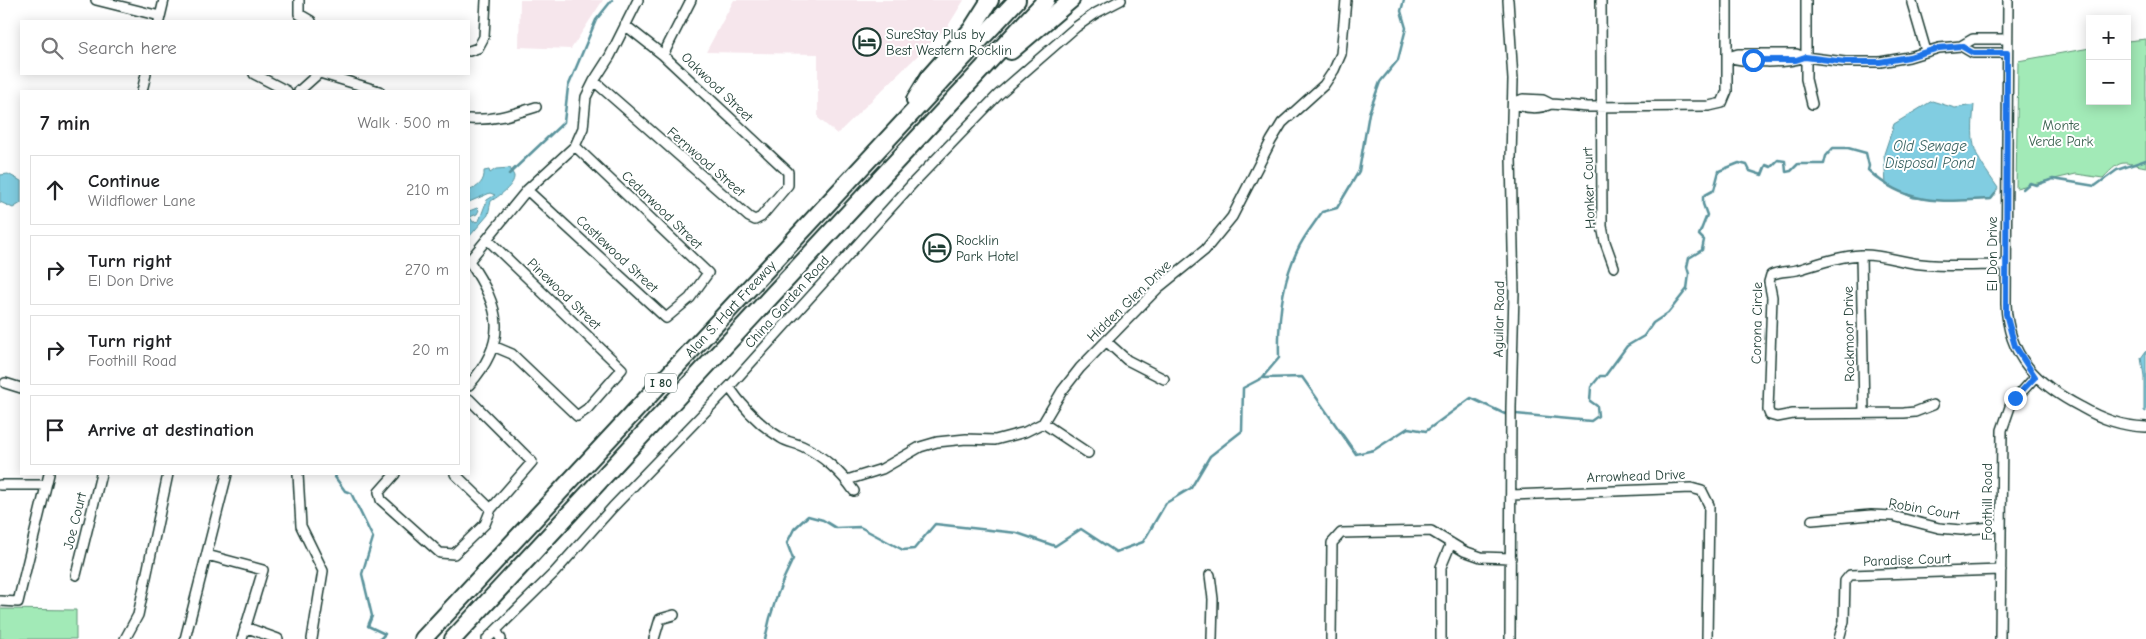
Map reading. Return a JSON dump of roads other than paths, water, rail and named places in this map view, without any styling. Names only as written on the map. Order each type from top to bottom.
[{"type":"highway","points":[[899,128],[929,77],[971,30],[990,0]]},
{"type":"highway","name":"Alan S. Hart Freeway","points":[[423,639],[1017,0]]},
{"type":"highway","name":"Alan S. Hart Freeway","points":[[452,639],[1046,0]]},
{"type":"highway","points":[[940,115],[1071,0]]},
{"type":"street","points":[[96,0],[159,19],[164,0]]},
{"type":"street","points":[[299,0],[299,14],[309,20]]},
{"type":"street","points":[[470,51],[478,48],[484,37],[486,0]]},
{"type":"street","points":[[470,260],[527,190],[541,175],[576,146],[583,128],[586,97],[610,56],[638,0]]},
{"type":"street","points":[[663,55],[690,0]]},
{"type":"street","name":"China Garden Road","points":[[487,639],[554,574],[619,500],[729,387],[914,182],[998,95],[1076,27],[1096,13],[1121,0]]},
{"type":"street","name":"Hidden Glen Drive","points":[[1043,423],[1070,379],[1158,288],[1205,250],[1232,217],[1282,123],[1324,85],[1334,70],[1341,54],[1346,0]]},
{"type":"street","name":"Aguilar Road","points":[[1508,0],[1513,80],[1514,292],[1511,407],[1510,639]]},
{"type":"street","name":"Honker Court","points":[[1601,0],[1602,226],[1605,242],[1614,267]]},
{"type":"street","points":[[1512,103],[1523,99],[1543,100],[1551,104],[1601,107],[1709,106],[1722,103],[1727,91],[1727,0]]},
{"type":"street","points":[[1806,0],[1806,79],[1812,104]]},
{"type":"street","name":"El Don Drive","points":[[2008,0],[2006,314],[2009,330],[2019,355],[2035,377],[2058,395],[2092,414],[2119,424],[2146,427]]},
{"type":"street","points":[[1912,4],[1926,51]]},
{"type":"street","name":"Oakwood Street","points":[[625,25],[663,55],[788,172]]},
{"type":"street","points":[[1728,57],[1738,60],[1753,57],[1777,57],[1796,60],[1805,57],[1845,62],[1865,62],[1893,60],[1926,51],[1961,46],[1973,39],[2007,39]]},
{"type":"street","points":[[1961,46],[1973,53],[2007,53]]},
{"type":"street","points":[[142,90],[146,75]]},
{"type":"street","points":[[256,75],[285,90]]},
{"type":"street","points":[[300,90],[317,75]]},
{"type":"street","points":[[326,75],[376,90]]},
{"type":"street","name":"Fernwood Street","points":[[594,81],[748,218],[755,220],[761,217],[788,186],[788,172]]},
{"type":"street","points":[[470,119],[501,118],[536,107]]},
{"type":"street","name":"Cedarwood Street","points":[[576,146],[708,273],[690,298]]},
{"type":"street","name":"Castlewood Street","points":[[527,190],[666,318],[690,298]]},
{"type":"street","name":"Pinewood Street","points":[[488,240],[622,369],[587,409],[577,416],[512,354],[493,346]]},
{"type":"street","name":"Corona Circle","points":[[1933,405],[1915,412],[1904,413],[1793,414],[1776,417],[1770,415],[1768,410],[1772,297],[1768,282],[1771,275],[1777,272],[1794,271],[1845,257],[1861,255],[1879,255],[1911,263],[1933,265],[2006,265]]},
{"type":"street","name":"Rockmoor Drive","points":[[1861,255],[1864,413]]},
{"type":"street","points":[[470,262],[484,283],[494,308],[497,336],[488,359],[470,384]]},
{"type":"street","points":[[1107,342],[1127,360],[1164,379]]},
{"type":"street","name":"Foothill Road","points":[[2000,639],[2001,444],[2004,421],[2015,398],[2035,377]]},
{"type":"street","points":[[5,383],[20,388]]},
{"type":"street","points":[[729,387],[764,426],[781,438],[811,452],[847,480],[854,491]]},
{"type":"street","points":[[394,475],[379,492],[381,500],[440,553],[454,554],[485,524],[491,509],[532,462],[470,400]]},
{"type":"street","points":[[847,480],[882,469],[920,447],[937,442],[966,439],[995,440],[1025,432],[1043,423],[1088,453]]},
{"type":"street","points":[[0,602],[18,602],[49,475]]},
{"type":"street","name":"Joe Court","points":[[76,575],[101,475]]},
{"type":"street","points":[[124,639],[138,615],[168,475]]},
{"type":"street","points":[[185,639],[227,475]]},
{"type":"street","points":[[298,475],[301,526],[323,571],[312,639]]},
{"type":"street","points":[[456,475],[491,509]]},
{"type":"street","points":[[0,485],[46,485]]},
{"type":"street","name":"Arrowhead Drive","points":[[1512,495],[1691,488],[1702,491],[1709,505],[1707,639]]},
{"type":"street","name":"Robin Court","points":[[1812,520],[1871,515],[1893,516],[1946,529],[1961,530],[2001,526]]},
{"type":"street","points":[[1331,639],[1332,543],[1341,533],[1431,531],[1464,551],[1481,557],[1511,558]]},
{"type":"street","points":[[1441,639],[1441,566],[1451,543]]},
{"type":"street","points":[[207,555],[263,570],[242,639]]},
{"type":"street","name":"Paradise Court","points":[[1839,639],[1844,621],[1845,581],[1850,575],[2001,570]]},
{"type":"street","points":[[1210,575],[1213,599],[1212,639]]},
{"type":"street","points":[[654,639],[660,619],[674,615]]},
{"type":"street","points":[[246,626],[278,639]]},
{"type":"street","points":[[496,630],[502,639]]},
{"type":"water","name":"Old Sewage Disposal Pond","points":[[1932,101],[1955,108],[1974,105],[1973,141],[1975,150],[1978,158],[1998,188],[1992,199],[1951,201],[1913,198],[1886,185],[1884,154],[1894,124]]},
{"type":"water","points":[[510,168],[514,179],[506,190],[491,201],[488,215],[470,236],[470,217],[473,222],[479,221],[487,200],[495,195],[490,193],[470,202],[470,190],[480,184],[484,171],[489,170],[490,173],[496,169]]},
{"type":"water","points":[[8,174],[20,180],[20,204],[13,208],[0,202],[0,175]]},
{"type":"water","points":[[477,208],[479,210],[477,214],[470,217],[470,211]]},
{"type":"water","points":[[2146,351],[2146,412],[2144,411],[2144,376],[2141,358]]},
{"type":"waterway","points":[[509,174],[564,122],[568,87],[596,20],[612,0]]},
{"type":"waterway","points":[[765,639],[776,598],[793,559],[787,543],[794,529],[808,516],[823,520],[836,528],[860,527],[903,550],[914,549],[935,524],[1017,533],[1055,546],[1081,529],[1116,552],[1143,542],[1166,503],[1191,488],[1210,456],[1242,431],[1243,388],[1262,378],[1279,358],[1279,331],[1287,277],[1302,241],[1322,212],[1337,208],[1359,171],[1369,113],[1380,82],[1398,60],[1406,28],[1401,11],[1404,0]]},
{"type":"waterway","points":[[1516,414],[1591,421],[1598,416],[1597,406],[1590,401],[1591,387],[1600,376],[1605,376],[1627,346],[1644,336],[1653,323],[1668,313],[1687,289],[1689,258],[1702,250],[1704,240],[1699,235],[1707,215],[1703,204],[1703,196],[1714,190],[1719,171],[1739,163],[1747,165],[1750,171],[1762,175],[1766,165],[1771,167],[1778,160],[1785,161],[1786,172],[1791,171],[1798,164],[1824,164],[1826,156],[1833,148],[1848,148],[1866,153],[1868,170],[1882,182],[1911,196],[1941,201],[1957,201],[1991,199],[1995,194]]},
{"type":"waterway","points":[[2023,189],[2030,183],[2036,185],[2053,179],[2095,186],[2117,170],[2146,160]]},
{"type":"waterway","points":[[1263,378],[1302,377],[1356,454],[1374,450],[1408,428],[1426,431],[1471,398],[1505,414]]},
{"type":"waterway","points":[[336,475],[335,477],[345,491],[351,493],[373,538],[362,574],[372,616],[368,626],[385,634],[380,639]]},
{"type":"place","name":"SureStay Plus by Best Western Rocklin","points":[[867,42]]},
{"type":"place","name":"Rocklin Park Hotel","points":[[937,248]]},
{"type":"park label","name":"Monte Verde Park","points":[[2061,134]]}]
